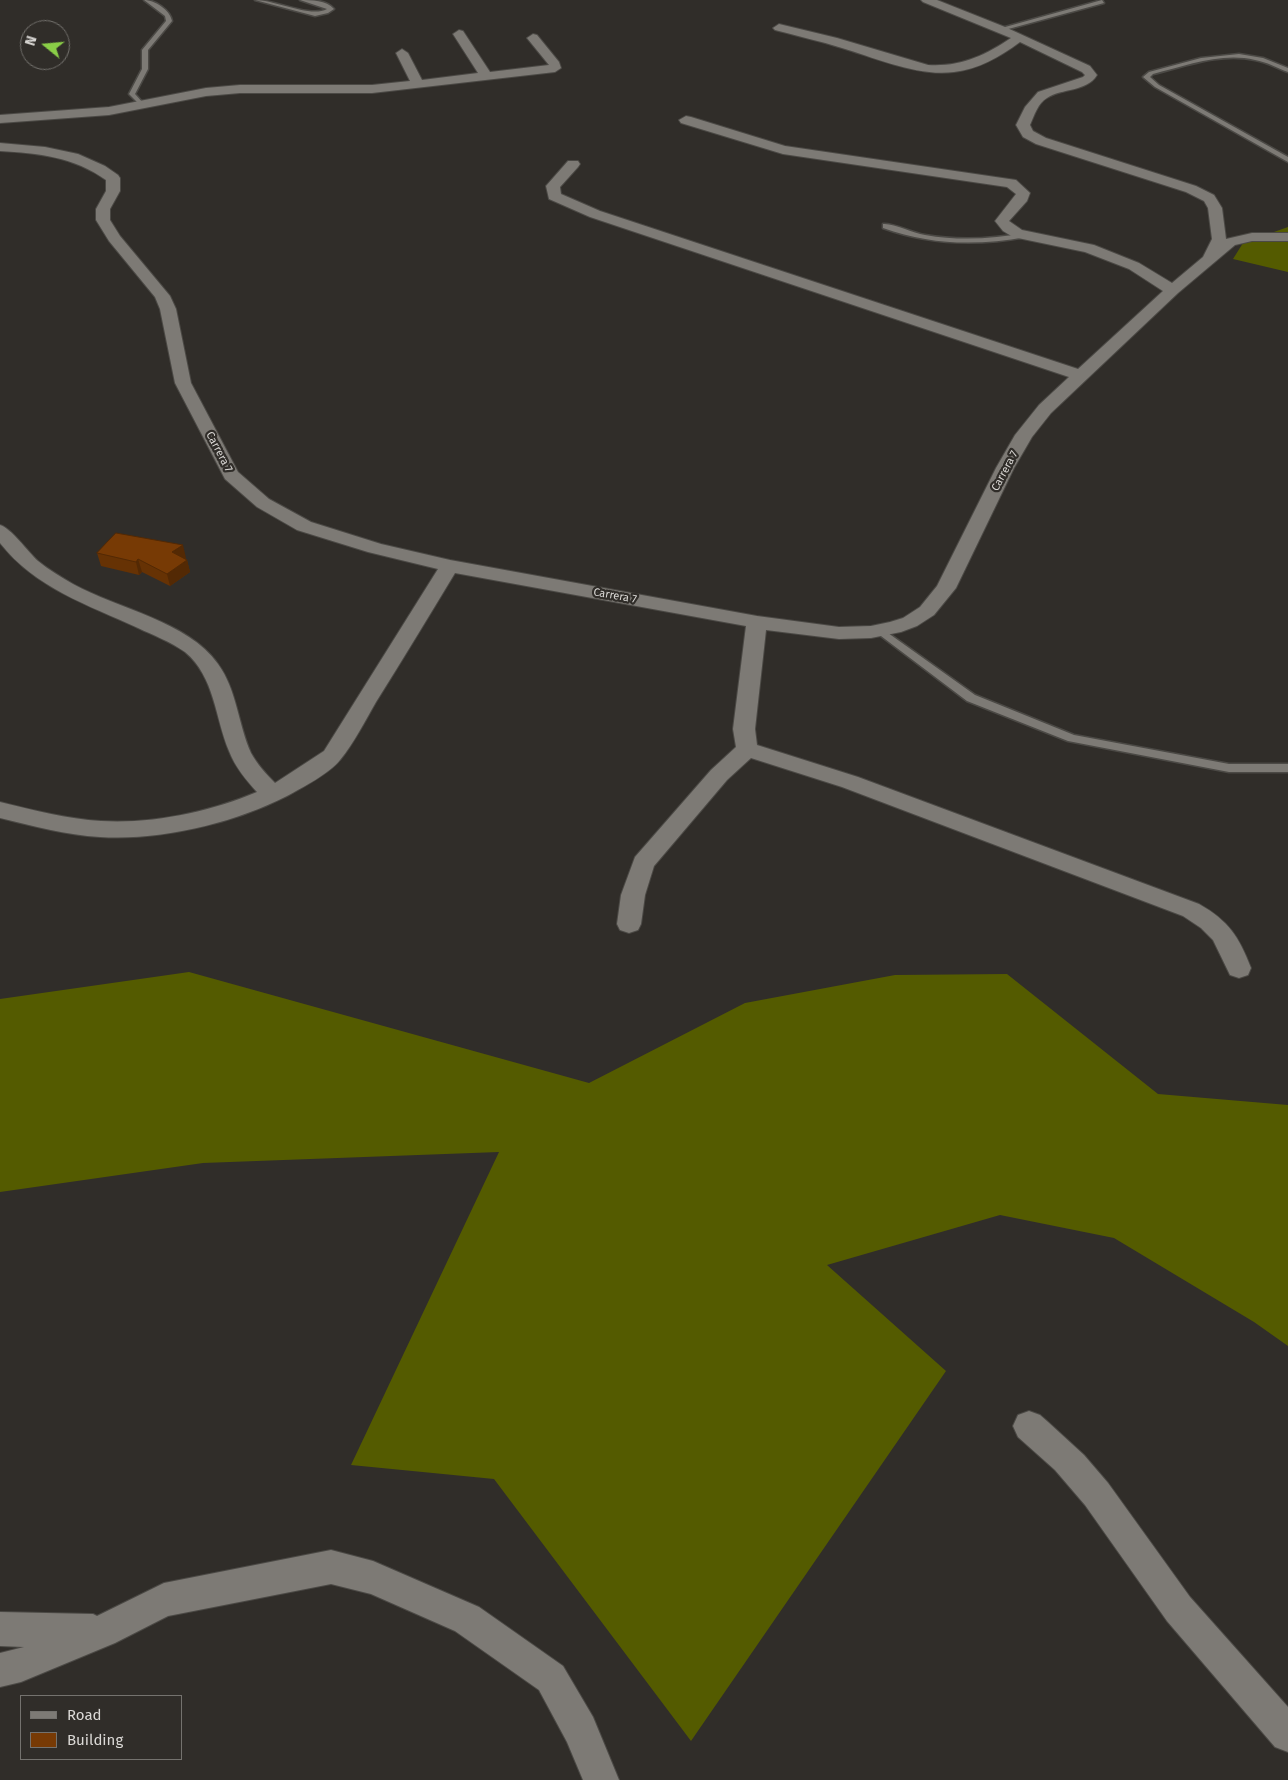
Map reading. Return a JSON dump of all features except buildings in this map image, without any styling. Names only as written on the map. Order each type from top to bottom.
[{"type":"street","points":[[934,2],[958,0]]},
{"type":"street","points":[[934,2],[1001,29],[1086,68],[1091,75],[1088,80],[1042,95],[1030,107],[1022,125],[1028,134],[1041,141],[1191,189],[1209,198],[1215,208],[1219,240],[1210,257]]},
{"type":"street","points":[[779,28],[833,41],[927,69],[941,70],[968,66],[1020,38]]},
{"type":"street","points":[[459,34],[486,77]]},
{"type":"street","points":[[0,119],[109,111],[223,90],[372,89],[555,68],[555,65],[533,38]]},
{"type":"street","points":[[402,53],[418,85]]},
{"type":"street","points":[[686,120],[783,150],[1011,183],[1023,193],[1022,198],[1007,213],[1002,222],[1008,228],[1026,235],[1089,248],[1134,266],[1173,290]]},
{"type":"street","name":"Carrera 7","points":[[0,147],[49,150],[79,158],[101,168],[113,178],[113,191],[103,209],[103,220],[114,238],[162,296],[168,309],[184,383],[231,475],[263,503],[304,526],[375,548],[450,566],[757,622],[839,632],[881,631],[894,628],[927,611],[946,588],[1005,468],[1024,435],[1044,408],[1173,290],[1230,242],[1252,237],[1288,237]]},
{"type":"street","points":[[573,164],[553,186],[554,196],[562,201],[595,214],[1079,375]]},
{"type":"street","points":[[0,531],[23,558],[43,576],[75,594],[131,616],[192,648],[210,666],[220,684],[240,753],[272,794]]},
{"type":"street","points":[[0,553],[23,558]]},
{"type":"street","points":[[0,810],[46,821],[102,829],[176,824],[227,813],[272,794],[303,778],[332,756],[450,566]]},
{"type":"street","points":[[747,749],[744,729],[757,622]]},
{"type":"street","points":[[629,924],[632,895],[643,863],[719,775],[747,749]]},
{"type":"street","points":[[747,749],[850,782],[1191,910],[1213,922],[1231,945],[1239,968]]},
{"type":"street","points":[[1029,1426],[1058,1451],[1087,1482],[1127,1535],[1163,1589],[1214,1651],[1288,1734]]},
{"type":"street","points":[[0,1670],[21,1665],[103,1631],[164,1600],[331,1567],[373,1578],[467,1619],[551,1678],[580,1730],[601,1780]]},
{"type":"street","points":[[0,1629],[103,1631]]},
{"type":"lane","points":[[141,104],[132,94],[145,69],[145,50],[169,21],[168,15],[146,0]]},
{"type":"lane","points":[[258,0],[315,14],[331,9],[327,5],[303,0]]},
{"type":"lane","points":[[1001,29],[1102,2]]},
{"type":"lane","points":[[1288,70],[1263,60],[1240,56],[1219,57],[1151,73],[1146,77],[1157,86],[1288,160]]},
{"type":"lane","points":[[886,226],[899,232],[979,242],[1026,235]]},
{"type":"lane","points":[[881,631],[971,698],[1072,738],[1229,768],[1288,768]]},
{"type":"green space","points":[[1288,227],[1288,272],[1233,259],[1243,243]]},
{"type":"green space","points":[[189,972],[589,1083],[745,1003],[895,975],[1007,974],[1158,1094],[1288,1105],[1288,1346],[1254,1322],[1114,1238],[1000,1215],[827,1265],[946,1371],[691,1741],[494,1479],[351,1465],[499,1152],[203,1163],[0,1192],[0,999]]}]
